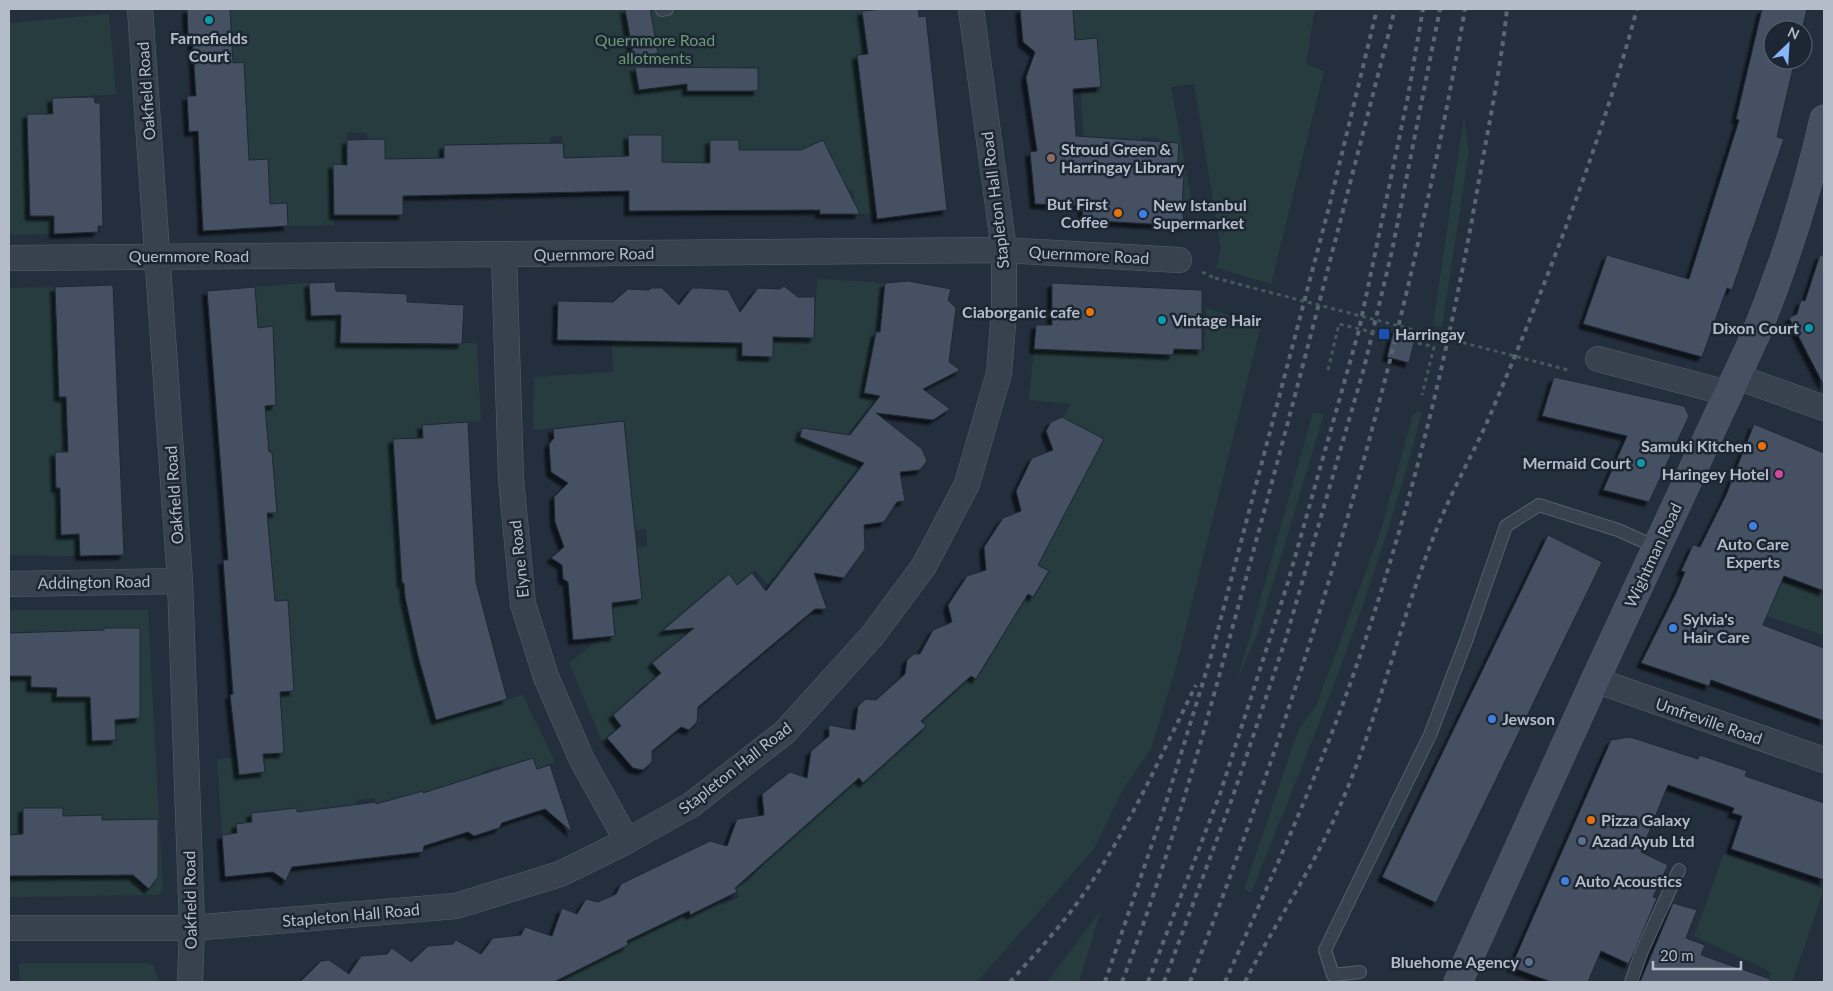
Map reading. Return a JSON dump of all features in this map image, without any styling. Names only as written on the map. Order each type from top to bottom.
[{"type":"main road","name":"Wightman Road","points":[[1462,981],[1595,680],[1732,385],[1776,283],[1794,228],[1824,119]]},
{"type":"street","name":"Oakfield Road","points":[[140,9],[180,581],[192,928],[190,982]]},
{"type":"street","name":"Stapleton Hall Road","points":[[9,928],[192,928],[456,906],[560,874],[627,842],[691,805],[785,732],[872,636],[924,566],[967,484],[999,373],[1004,311],[1004,250],[971,9]]},
{"type":"street","name":"Quernmore Road","points":[[9,258],[158,255],[504,255],[1004,250],[1179,260]]},
{"type":"street","name":"Elyne Road","points":[[504,255],[511,479],[524,604],[546,677],[582,760],[627,842]]},
{"type":"street","points":[[1598,359],[1732,385],[1824,408]]},
{"type":"street","name":"Addington Road","points":[[9,584],[180,581]]},
{"type":"street","name":"Umfreville Road","points":[[1595,680],[1824,760]]},
{"type":"lane","points":[[1360,972],[1333,975],[1325,950],[1430,735],[1466,642],[1506,526],[1539,505],[1618,530],[1656,547]]},
{"type":"lane","points":[[1631,982],[1642,951],[1679,870]]},
{"type":"path","points":[[1215,278],[1568,370]]},
{"type":"path","points":[[1328,370],[1339,324],[1434,346],[1422,396]]},
{"type":"path","points":[[1399,338],[1402,328]]},
{"type":"green space","name":"Quernmore Road allotments","points":[[230,9],[875,9],[862,12],[881,52],[856,55],[859,76],[879,73],[863,107],[866,134],[886,132],[890,164],[870,166],[875,214],[854,214],[854,190],[819,190],[789,150],[769,150],[769,163],[739,163],[739,140],[710,163],[662,163],[662,135],[628,136],[629,157],[564,157],[562,136],[550,137],[550,158],[516,149],[516,143],[445,145],[444,158],[417,158],[385,165],[385,139],[368,139],[367,133],[347,133],[347,165],[333,165],[334,225],[288,226],[251,205],[243,62],[194,65],[188,34],[231,32]]},
{"type":"green space","points":[[1073,9],[1315,9],[1306,64],[1324,71],[1271,284],[1216,268],[1221,249],[1194,84],[1171,87],[1193,208],[1182,209],[1184,174],[1177,173],[1159,142],[1159,138],[1142,137],[1140,170],[1128,169],[1129,139],[1095,137],[1085,165],[1081,93],[1101,92],[1101,87],[1097,38],[1076,40]]},
{"type":"green space","points":[[109,14],[116,94],[53,98],[53,114],[28,114],[49,178],[29,179],[30,216],[54,216],[54,234],[9,235],[9,23]]},
{"type":"green space","points":[[1464,116],[1469,152],[1442,327],[1433,325]]},
{"type":"green space","points":[[817,279],[885,283],[883,298],[904,302],[897,334],[876,332],[865,393],[890,397],[887,415],[890,424],[878,439],[858,424],[850,435],[830,432],[827,448],[855,460],[861,466],[781,572],[775,592],[755,570],[726,595],[679,617],[704,646],[678,668],[665,652],[652,662],[669,683],[660,691],[651,681],[637,692],[646,704],[623,707],[613,715],[621,726],[607,737],[610,741],[604,746],[569,663],[602,637],[615,636],[612,603],[642,599],[638,567],[606,551],[647,546],[646,529],[634,530],[623,421],[533,430],[534,377],[613,372],[612,341],[742,343],[742,356],[773,357],[773,337],[814,337]]},
{"type":"green space","points":[[309,283],[311,316],[341,316],[340,343],[477,343],[481,421],[422,425],[423,438],[393,439],[395,476],[426,475],[427,492],[396,494],[398,530],[428,528],[400,547],[402,583],[404,583],[421,664],[436,720],[523,695],[555,762],[537,769],[533,758],[517,763],[504,780],[499,766],[482,772],[486,786],[461,781],[439,788],[427,804],[423,791],[405,796],[377,816],[375,798],[356,800],[358,818],[343,819],[341,806],[323,808],[323,812],[251,814],[252,822],[236,824],[237,833],[222,835],[217,759],[284,752],[280,692],[294,690],[293,669],[279,670],[275,628],[290,626],[288,600],[275,601],[267,513],[277,512],[272,452],[269,452],[265,406],[276,405],[274,384],[262,367],[276,365],[272,327],[258,328],[255,287]]},
{"type":"green space","points":[[55,287],[59,397],[65,397],[76,452],[55,452],[56,488],[69,488],[79,518],[60,519],[61,535],[79,534],[80,556],[9,555],[9,288]]},
{"type":"green space","points":[[1206,308],[1261,325],[1176,667],[1151,749],[1124,787],[1094,849],[977,982],[554,982],[569,975],[565,967],[599,959],[628,945],[627,941],[687,908],[690,914],[720,900],[722,905],[739,897],[735,888],[749,881],[761,866],[907,732],[913,739],[926,727],[921,721],[956,690],[955,688],[967,674],[977,679],[1028,594],[1034,597],[1049,572],[1037,564],[1104,439],[1063,417],[1071,404],[1029,400],[1034,349],[1076,351],[1077,338],[1111,347],[1112,353],[1121,354],[1122,343],[1140,349],[1140,357],[1149,357],[1149,354],[1173,355],[1174,349],[1202,350],[1204,352]]},
{"type":"green space","points":[[1422,411],[1387,534],[1345,655],[1251,893],[1244,889],[1298,731],[1317,704],[1381,530],[1413,414]]},
{"type":"green space","points":[[1313,412],[1324,414],[1258,633],[1238,678]]},
{"type":"green space","points":[[1781,581],[1824,594],[1824,635],[1766,616]]},
{"type":"green space","points":[[9,610],[148,610],[163,890],[158,895],[9,897]]},
{"type":"green space","points":[[1724,853],[1824,889],[1792,982],[1767,982],[1771,972],[1694,936]]},
{"type":"green space","points":[[1101,910],[1079,982],[1047,982]]},
{"type":"green space","points":[[19,963],[146,963],[153,965],[159,982],[20,982]]},
{"type":"building","points":[[187,9],[230,9],[233,63],[244,62],[249,160],[268,159],[270,204],[287,203],[288,226],[203,231],[198,131],[189,132],[187,96],[196,96],[192,34],[188,34]]},
{"type":"building","points":[[625,9],[650,9],[658,53],[634,60]]},
{"type":"building","points":[[918,9],[919,17],[926,16],[947,210],[877,219],[857,55],[868,54],[862,11]]},
{"type":"building","points":[[1020,9],[1073,9],[1075,40],[1097,38],[1101,87],[1073,89],[1076,136],[1179,143],[1177,173],[1184,174],[1182,209],[1185,226],[1082,220],[1083,206],[1035,204],[1030,152],[1037,151],[1026,77],[1035,52],[1023,42]]},
{"type":"building","points":[[1762,9],[1807,9],[1804,20],[1763,20],[1763,70],[1793,70],[1777,137],[1784,139],[1732,290],[1727,288],[1702,357],[1583,324],[1607,255],[1689,279],[1739,120],[1736,119]]},
{"type":"building","points":[[635,67],[758,68],[758,91],[687,91],[687,84],[639,90]]},
{"type":"building","points":[[94,97],[95,103],[100,103],[103,226],[98,226],[98,232],[54,234],[54,216],[30,216],[27,114],[53,114],[52,98]]},
{"type":"building","points":[[628,135],[662,135],[662,162],[710,163],[710,140],[739,140],[739,150],[801,150],[823,140],[860,214],[820,214],[820,210],[629,211],[629,191],[403,196],[403,215],[334,215],[333,164],[347,165],[347,140],[385,139],[385,159],[444,158],[444,145],[563,143],[564,158],[629,156]]},
{"type":"building","name":"Dixon Court","points":[[1820,255],[1824,255],[1824,386],[1789,318],[1797,314],[1801,300],[1805,301]]},
{"type":"building","points":[[908,281],[951,289],[948,300],[956,308],[949,362],[960,370],[923,389],[950,409],[933,420],[876,413],[922,449],[927,461],[920,470],[900,472],[905,501],[897,502],[884,522],[864,525],[865,549],[844,578],[814,573],[827,609],[815,609],[698,707],[697,722],[689,730],[681,727],[652,751],[652,762],[643,770],[633,768],[607,738],[621,726],[613,715],[661,673],[652,663],[694,628],[662,631],[729,574],[737,585],[752,573],[766,591],[864,463],[800,437],[802,428],[850,435],[880,396],[864,393],[876,332],[880,332],[885,283]]},
{"type":"building","points":[[335,282],[336,291],[407,294],[407,302],[464,305],[462,344],[340,343],[341,315],[311,316],[309,283]]},
{"type":"building","points":[[1052,283],[1202,290],[1202,350],[1174,349],[1173,355],[1034,349],[1036,325],[1052,325]]},
{"type":"building","points":[[113,285],[124,555],[80,556],[79,534],[61,535],[60,488],[56,488],[55,452],[68,452],[66,397],[59,397],[55,287]]},
{"type":"building","points":[[784,286],[798,297],[815,297],[814,338],[773,337],[773,357],[742,356],[742,343],[557,340],[558,301],[613,302],[628,289],[649,290],[651,288],[662,288],[679,305],[692,288],[701,288],[728,290],[740,312],[758,288],[780,289]]},
{"type":"building","points":[[255,287],[258,328],[273,326],[276,405],[265,406],[269,452],[272,452],[277,513],[267,513],[275,601],[288,600],[294,691],[280,692],[284,753],[263,754],[265,772],[239,775],[230,695],[233,694],[223,560],[228,560],[207,291]]},
{"type":"building","points":[[1394,329],[1416,334],[1409,363],[1387,357]]},
{"type":"building","name":"Mermaid Court","points":[[1554,377],[1684,406],[1689,416],[1649,502],[1603,490],[1627,436],[1542,416]]},
{"type":"building","points":[[1062,417],[1104,439],[1038,565],[1049,571],[1033,597],[1028,594],[976,679],[971,676],[921,721],[926,726],[863,783],[859,778],[735,888],[737,892],[690,915],[689,911],[627,941],[628,945],[554,982],[300,982],[321,961],[329,960],[349,974],[361,956],[387,954],[392,948],[411,962],[428,946],[453,944],[456,940],[481,954],[493,938],[521,935],[525,927],[552,936],[562,908],[577,914],[586,899],[598,902],[616,894],[621,884],[710,841],[727,846],[737,819],[764,815],[762,794],[790,772],[807,778],[811,751],[829,736],[829,725],[855,730],[858,706],[866,699],[876,700],[905,674],[907,660],[914,654],[920,654],[933,630],[952,622],[948,605],[967,576],[986,570],[984,547],[1003,518],[1021,511],[1016,491],[1032,458],[1053,450],[1046,431],[1051,422]]},
{"type":"building","points":[[624,421],[642,599],[612,603],[615,636],[573,640],[568,582],[563,579],[562,565],[551,558],[564,547],[555,522],[554,497],[568,483],[551,472],[549,444],[554,438],[553,429]]},
{"type":"building","points":[[468,422],[476,582],[507,699],[436,720],[418,656],[405,597],[404,583],[402,583],[393,439],[423,438],[422,425]]},
{"type":"building","points":[[1754,424],[1824,453],[1824,591],[1784,576],[1763,625],[1824,648],[1824,721],[1711,680],[1709,686],[1641,663],[1676,593],[1685,572],[1681,571],[1693,545],[1700,547],[1726,495]]},
{"type":"building","name":"Jewson","points":[[1548,535],[1602,562],[1436,903],[1382,877]]},
{"type":"building","points":[[104,628],[140,628],[140,718],[115,720],[116,740],[92,741],[90,697],[56,697],[57,688],[31,687],[31,676],[9,676],[9,633],[104,630]]},
{"type":"building","points":[[1630,737],[1698,759],[1700,755],[1747,771],[1745,776],[1824,803],[1824,880],[1731,849],[1742,816],[1732,813],[1734,808],[1668,785],[1641,852],[1668,865],[1653,897],[1657,898],[1629,964],[1601,951],[1588,982],[1551,982],[1511,967],[1611,740]]},
{"type":"building","points":[[533,758],[537,769],[550,765],[572,832],[545,809],[502,823],[499,828],[474,836],[468,832],[424,846],[423,852],[292,867],[286,881],[273,872],[225,877],[222,835],[237,833],[236,824],[252,822],[251,813],[297,808],[297,812],[376,802],[376,804],[423,791],[423,793]]},
{"type":"building","points":[[23,808],[63,808],[63,816],[102,815],[102,820],[158,819],[158,877],[149,889],[133,875],[9,876],[9,835],[23,834]]},
{"type":"building","points":[[1673,903],[1697,910],[1686,938],[1705,945],[1701,955],[1770,979],[1770,982],[1640,982]]},
{"type":"railway","points":[[1105,982],[1164,809],[1211,656],[1328,211],[1377,9]]},
{"type":"railway","points":[[1122,982],[1157,885],[1216,688],[1282,444],[1395,9]]},
{"type":"railway","points":[[1148,982],[1220,794],[1288,582],[1359,330],[1408,96],[1423,9]]},
{"type":"railway","points":[[1164,982],[1233,796],[1286,638],[1364,368],[1392,251],[1440,9]]},
{"type":"railway","points":[[1190,982],[1235,864],[1277,744],[1316,624],[1352,502],[1385,380],[1415,257],[1442,133],[1465,9]]},
{"type":"railway","points":[[1225,982],[1328,744],[1364,645],[1385,580],[1422,448],[1453,315],[1495,95],[1507,9]]},
{"type":"railway","points":[[1245,982],[1315,858],[1351,779],[1365,742],[1413,594],[1440,521],[1494,406],[1554,259],[1607,110],[1637,9]]},
{"type":"railway","points":[[1010,982],[1050,937],[1103,865],[1145,789],[1196,685]]},
{"type":"place","name":"Farnefields Court","points":[[209,20]]},
{"type":"place","name":"Stroud Green & Harringay Library","points":[[1051,158]]},
{"type":"place","name":"But First Coffee","points":[[1118,213]]},
{"type":"place","name":"New Istanbul Supermarket","points":[[1143,214]]},
{"type":"place","name":"Ciaborganic cafe","points":[[1090,312]]},
{"type":"place","name":"Vintage Hair","points":[[1162,320]]},
{"type":"place","name":"Dixon Court","points":[[1809,328]]},
{"type":"place","name":"Harringay","points":[[1384,334]]},
{"type":"place","name":"Samuki Kitchen","points":[[1762,446]]},
{"type":"place","name":"Mermaid Court","points":[[1641,463]]},
{"type":"place","name":"Haringey Hotel","points":[[1779,474]]},
{"type":"place","name":"Auto Care Experts","points":[[1753,526]]},
{"type":"place","name":"Sylvia's Hair Care","points":[[1673,628]]},
{"type":"place","name":"Jewson","points":[[1492,719]]},
{"type":"place","name":"Pizza Galaxy","points":[[1591,820]]},
{"type":"place","name":"Azad Ayub Ltd","points":[[1582,841]]},
{"type":"place","name":"Auto Acoustics","points":[[1565,881]]},
{"type":"place","name":"Bluehome Agency","points":[[1529,962]]}]
